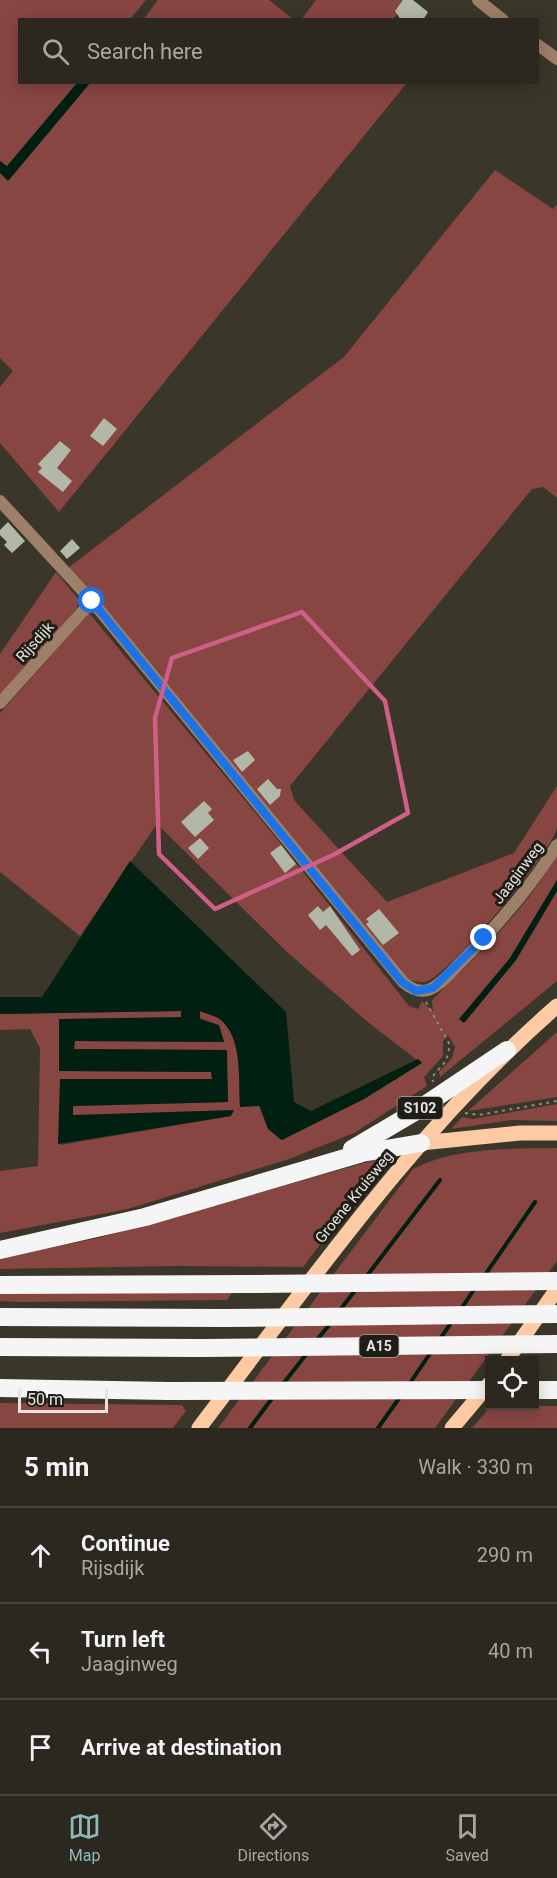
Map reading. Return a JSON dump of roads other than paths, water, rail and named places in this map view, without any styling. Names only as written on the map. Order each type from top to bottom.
[{"type":"highway","name":"S102","points":[[331,1162],[412,1113],[507,1050]]},
{"type":"highway","points":[[0,1250],[145,1217],[392,1146],[421,1143]]},
{"type":"highway","points":[[0,1286],[557,1281]]},
{"type":"highway","name":"A15","points":[[0,1317],[225,1318],[557,1314]]},
{"type":"highway","name":"A15","points":[[0,1347],[201,1348],[557,1344]]},
{"type":"highway","points":[[0,1388],[169,1391],[485,1390]]},
{"type":"main road","name":"Groene Kruisweg","points":[[199,1428],[369,1206],[421,1143],[507,1050],[557,1006]]},
{"type":"main road","name":"S102","points":[[421,1143],[520,1133],[557,1133]]},
{"type":"main road","points":[[510,1356],[557,1289]]},
{"type":"main road","points":[[452,1428],[485,1388]]},
{"type":"street","points":[[478,0],[500,18]]},
{"type":"street","points":[[539,46],[557,59]]},
{"type":"street","points":[[0,501],[92,601]]},
{"type":"street","name":"Rijsdijk","points":[[0,703],[92,601]]},
{"type":"street","name":"Jaaginweg","points":[[92,601],[402,982],[416,991],[433,988],[491,931],[540,873],[557,845]]},
{"type":"waterway","points":[[366,1277],[440,1180]]},
{"type":"waterway","points":[[485,1275],[535,1202]]},
{"type":"waterway","points":[[340,1310],[357,1288]]},
{"type":"waterway","points":[[461,1309],[475,1288]]},
{"type":"waterway","points":[[440,1339],[453,1320]]},
{"type":"waterway","points":[[316,1341],[330,1324]]},
{"type":"waterway","points":[[283,1384],[308,1352]]},
{"type":"waterway","points":[[408,1386],[431,1352]]},
{"type":"waterway","points":[[250,1428],[273,1397]]},
{"type":"waterway","points":[[378,1428],[400,1397]]}]
